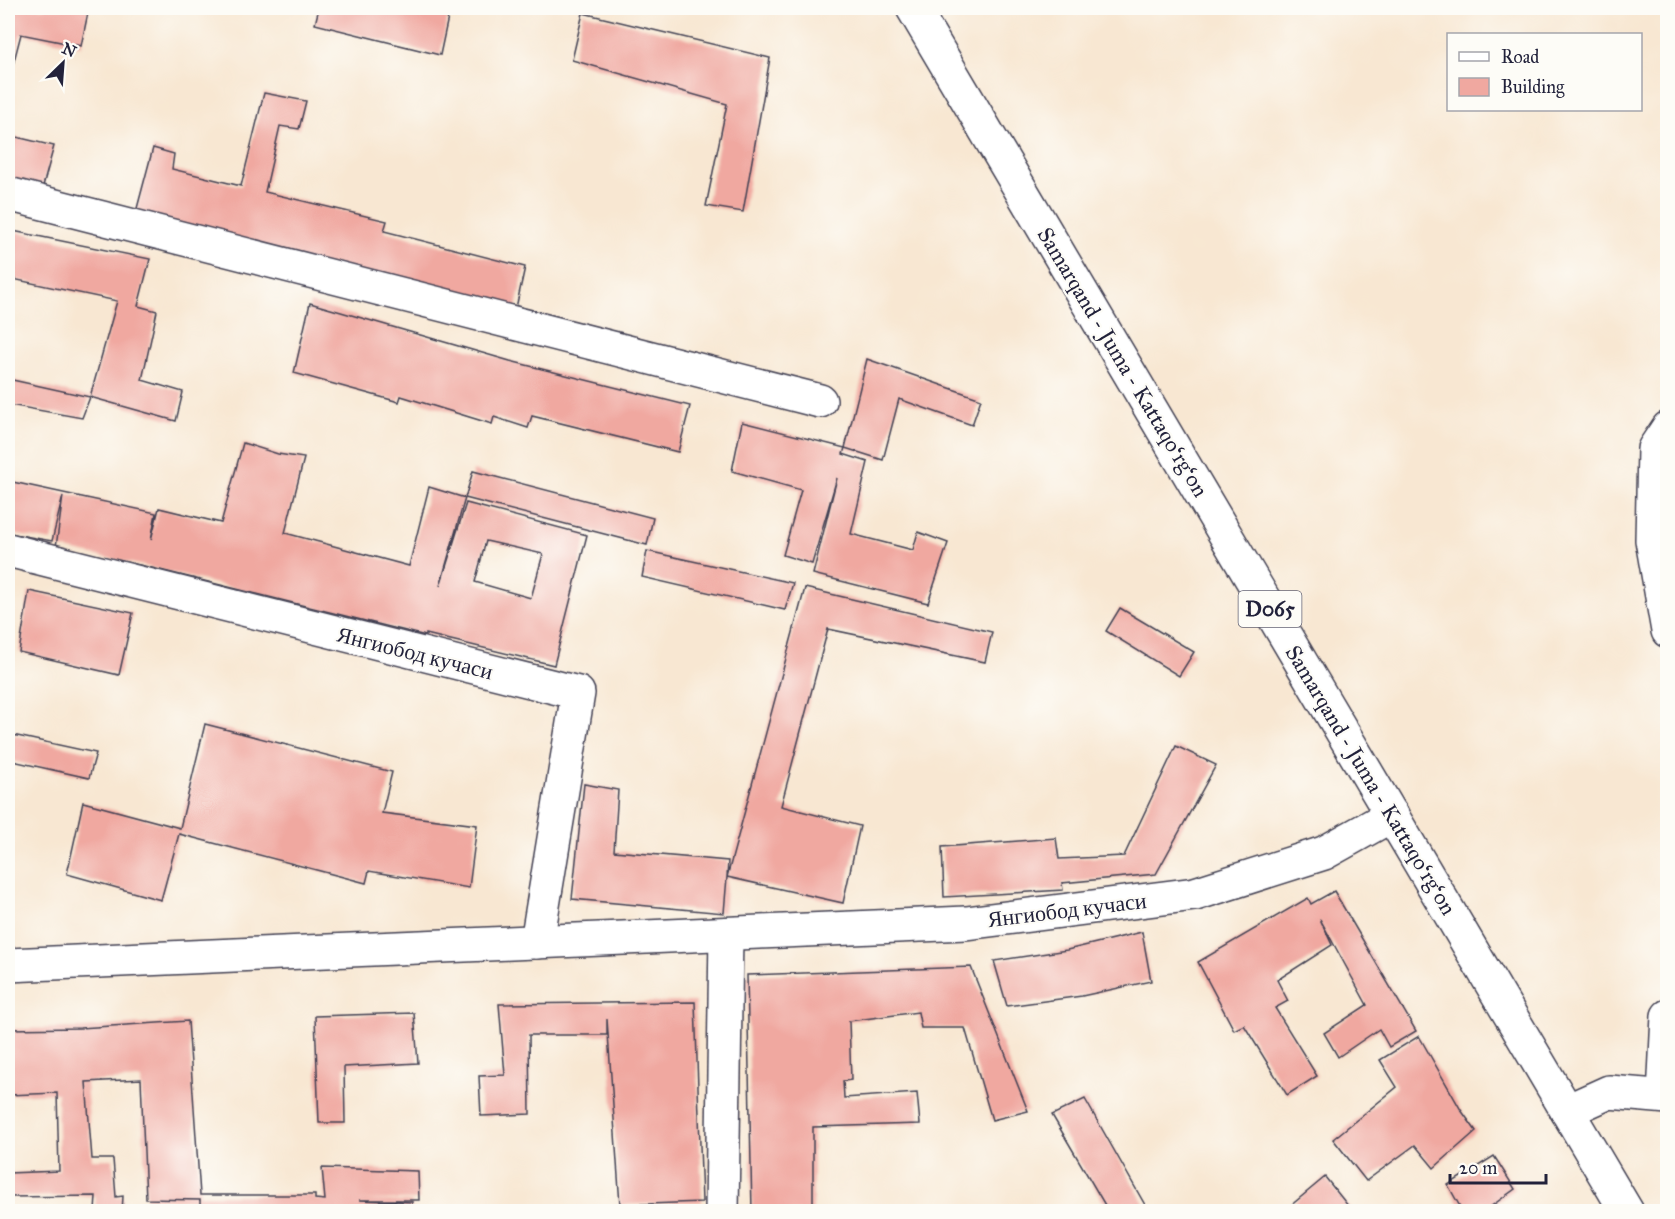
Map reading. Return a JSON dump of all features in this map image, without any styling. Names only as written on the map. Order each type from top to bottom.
[{"type":"street","name":"Samarqand - Juma - Kattaqo‘rg‘on","points":[[913,8],[1626,1212]]},
{"type":"street","points":[[8,194],[820,401]]},
{"type":"street","points":[[1668,428],[1654,449],[1653,540],[1668,631]]},
{"type":"street","name":"Янгиобод кучаси","points":[[8,550],[578,693],[537,942]]},
{"type":"street","name":"Янгиобод кучаси","points":[[8,965],[966,923],[1195,894],[1324,853],[1392,815]]},
{"type":"street","points":[[722,1212],[726,934]]},
{"type":"street","points":[[1567,1111],[1609,1092],[1666,1097],[1668,1016]]},
{"type":"building","points":[[8,8],[89,8],[81,46],[21,34],[8,84]]},
{"type":"building","points":[[319,8],[450,8],[440,55],[315,24]]},
{"type":"building","points":[[583,13],[770,58],[743,212],[706,206],[727,104],[572,60]]},
{"type":"building","points":[[264,93],[306,101],[299,129],[280,126],[265,192],[387,221],[384,231],[525,267],[514,317],[135,216],[153,148],[174,154],[172,169],[241,186]]},
{"type":"building","points":[[8,135],[54,146],[43,186],[8,178]]},
{"type":"building","points":[[8,230],[150,259],[138,306],[157,311],[142,380],[183,392],[176,421],[90,397],[117,301],[8,278]]},
{"type":"building","points":[[310,303],[510,361],[690,406],[678,452],[532,416],[528,428],[494,417],[492,424],[401,396],[399,402],[294,373]]},
{"type":"building","points":[[867,359],[981,399],[972,425],[899,399],[883,460],[845,448]]},
{"type":"building","points":[[8,379],[90,397],[82,418],[10,405],[8,411]]},
{"type":"building","points":[[742,422],[845,448],[843,454],[868,462],[851,534],[913,550],[918,532],[948,543],[928,603],[813,574],[837,478],[812,564],[783,555],[801,490],[732,471]]},
{"type":"building","points":[[243,443],[278,454],[304,458],[285,533],[409,566],[429,487],[465,498],[440,586],[466,503],[587,535],[554,665],[426,634],[426,636],[144,566],[56,547],[63,496],[52,541],[8,533],[8,481],[156,513],[151,540],[159,508],[221,523]],"holes":[[[486,541],[543,554],[531,598],[475,582]]]},
{"type":"building","points":[[473,471],[653,518],[647,545],[465,498]]},
{"type":"building","points":[[647,551],[793,583],[785,610],[642,577]]},
{"type":"building","points":[[805,588],[992,632],[985,662],[828,629],[781,806],[860,826],[843,903],[727,877]]},
{"type":"building","points":[[29,591],[133,613],[119,675],[19,652]]},
{"type":"building","points":[[1120,608],[1194,652],[1179,676],[1106,631]]},
{"type":"building","points":[[205,724],[392,772],[382,813],[477,825],[469,888],[369,871],[366,883],[179,834],[161,900],[67,874],[83,802],[180,828]]},
{"type":"building","points":[[8,734],[96,753],[89,778],[8,760]]},
{"type":"building","points":[[1176,746],[1216,765],[1156,874],[1062,883],[1063,890],[944,897],[942,847],[1056,838],[1059,859],[1124,856]]},
{"type":"building","points":[[584,784],[618,790],[614,851],[728,861],[724,913],[572,899]]},
{"type":"building","points":[[1334,891],[1416,1031],[1389,1047],[1379,1029],[1338,1057],[1324,1033],[1367,1005],[1320,919],[1332,945],[1277,980],[1288,1001],[1275,1008],[1317,1076],[1287,1095],[1244,1025],[1234,1030],[1198,962],[1308,898],[1311,904]]},
{"type":"building","points":[[1142,932],[1151,981],[1082,996],[1007,1006],[994,961],[1067,950]]},
{"type":"building","points":[[971,967],[1028,1111],[992,1120],[965,1028],[921,1028],[918,1012],[849,1021],[851,1080],[843,1081],[844,1098],[917,1093],[920,1124],[813,1127],[813,1212],[752,1212],[747,975]]},
{"type":"building","points":[[695,1002],[702,1202],[620,1205],[607,1019],[607,1035],[529,1035],[530,1114],[481,1116],[479,1076],[505,1075],[499,1004]]},
{"type":"building","points":[[414,1013],[418,1063],[344,1067],[345,1123],[319,1123],[315,1016]]},
{"type":"building","points":[[188,1021],[200,1195],[315,1195],[315,1199],[325,1200],[322,1168],[418,1171],[419,1200],[359,1200],[412,1202],[411,1212],[200,1212],[200,1200],[146,1199],[141,1079],[86,1082],[92,1159],[113,1159],[116,1197],[123,1196],[122,1212],[95,1212],[96,1196],[8,1197],[8,1173],[59,1171],[57,1093],[8,1095],[8,1029],[80,1028]]},
{"type":"building","points":[[1419,1036],[1461,1110],[1476,1131],[1434,1168],[1415,1145],[1366,1181],[1333,1139],[1397,1087],[1380,1060]]},
{"type":"building","points":[[1085,1099],[1149,1212],[1109,1212],[1052,1115]]},
{"type":"building","points":[[1494,1156],[1515,1189],[1483,1212],[1463,1212],[1448,1185]]},
{"type":"building","points":[[1325,1177],[1353,1212],[1283,1212]]}]
